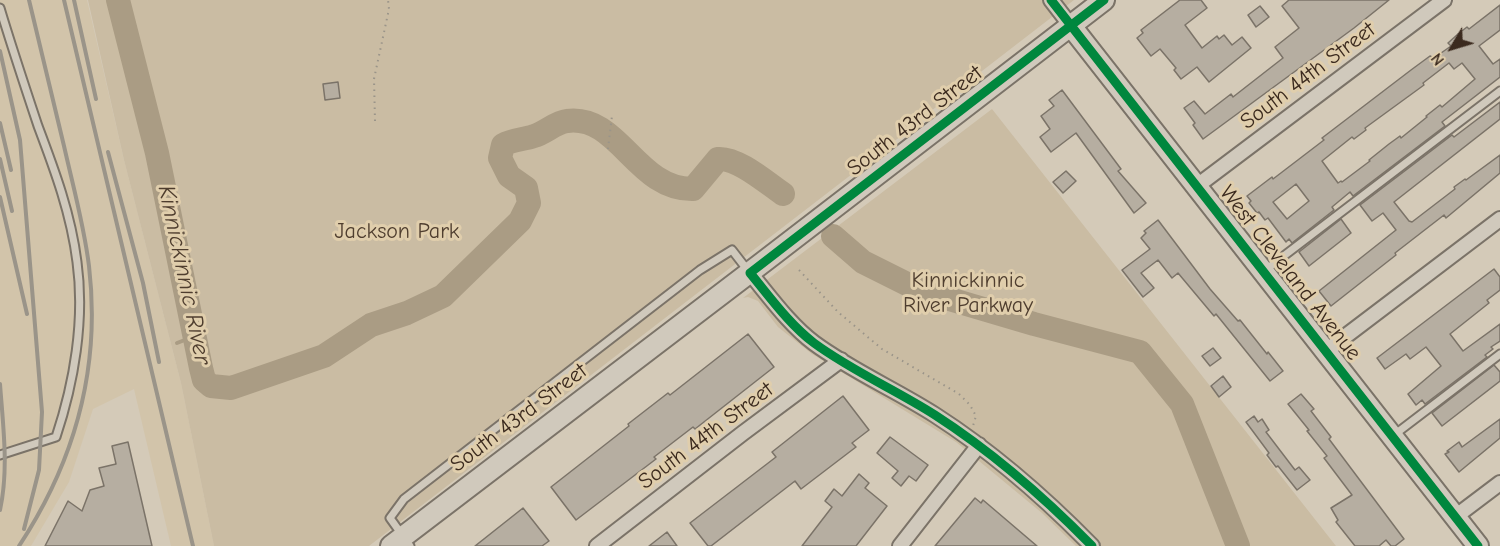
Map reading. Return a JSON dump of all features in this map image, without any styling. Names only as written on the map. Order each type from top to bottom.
[{"type":"main road","name":"South 43rd Street","points":[[401,543],[1104,0]]},
{"type":"main road","name":"West Cleveland Avenue","points":[[1071,26],[1478,546]]},
{"type":"street","points":[[1051,0],[1071,26]]},
{"type":"street","name":"South 44th Street","points":[[1197,186],[1444,0]]},
{"type":"street","points":[[1326,351],[1500,219]]},
{"type":"street","points":[[750,273],[785,317],[814,343],[936,416],[978,445],[1045,498],[1092,546]]},
{"type":"street","name":"South 44th Street","points":[[597,546],[841,360]]},
{"type":"street","points":[[900,546],[978,445]]},
{"type":"street","points":[[1455,517],[1500,483]]},
{"type":"lane","points":[[0,8],[70,217],[78,264],[79,308],[75,357],[68,400],[56,437],[0,455]]},
{"type":"lane","points":[[1264,271],[1500,91]]},
{"type":"lane","points":[[401,543],[390,518],[404,499],[700,270],[732,250],[750,273]]},
{"type":"lane","points":[[1392,436],[1500,354]]},
{"type":"path","points":[[375,121],[374,79],[389,9],[388,0]]},
{"type":"path","points":[[608,149],[612,117]]},
{"type":"path","points":[[799,270],[838,312],[882,349],[947,386],[966,400],[976,416],[973,426]]},
{"type":"shaded area","points":[[0,0],[87,0],[124,160],[181,383],[214,546],[171,546],[134,389],[93,409],[69,482],[31,546],[0,546]]},
{"type":"green space","name":"Jackson Park","points":[[88,0],[1074,0],[369,546],[214,546],[181,383],[124,160]]},
{"type":"green space","name":"Kinnickinnic River Parkway","points":[[992,109],[1336,546],[1076,546],[1042,513],[956,442],[812,354],[778,327],[758,301],[748,297],[743,298]]},
{"type":"building","points":[[1180,0],[1201,0],[1207,8],[1185,25],[1202,48],[1217,36],[1219,39],[1224,35],[1232,45],[1242,37],[1251,48],[1209,82],[1197,67],[1181,79],[1174,70],[1176,68],[1160,49],[1151,56],[1137,38],[1143,33],[1141,30]]},
{"type":"building","points":[[1289,0],[1389,0],[1203,139],[1184,108],[1194,101],[1205,114],[1231,94],[1233,97],[1283,58],[1275,47],[1299,28],[1282,6]]},
{"type":"building","points":[[1500,5],[1500,30],[1479,46],[1493,64],[1500,59],[1500,77],[1442,122],[1445,126],[1353,196],[1350,192],[1332,207],[1334,210],[1292,243],[1289,239],[1286,242],[1268,218],[1265,220],[1259,212],[1257,213],[1249,203],[1251,201],[1247,196],[1324,140],[1322,138],[1430,56],[1434,58],[1451,46],[1448,43],[1467,27],[1469,29]],"holes":[[[1449,63],[1454,69],[1462,63],[1475,79],[1442,107],[1440,105],[1401,138],[1400,136],[1338,183],[1322,161],[1352,137],[1354,139],[1366,130],[1365,128],[1424,85],[1423,83]],[[1296,184],[1309,201],[1287,219],[1273,202]]]},
{"type":"building","points":[[1260,6],[1269,17],[1256,27],[1248,15]]},
{"type":"building","points":[[338,82],[340,98],[325,100],[323,84]]},
{"type":"building","points":[[1062,90],[1121,169],[1118,171],[1146,203],[1134,213],[1076,133],[1051,152],[1040,137],[1050,129],[1041,116],[1054,106],[1049,100]]},
{"type":"building","points":[[1500,102],[1500,119],[1394,202],[1412,222],[1455,189],[1454,187],[1500,155],[1500,173],[1446,218],[1444,215],[1395,253],[1396,255],[1331,306],[1319,291],[1396,230],[1383,213],[1372,221],[1360,205],[1452,135],[1454,137]]},
{"type":"building","points":[[1066,171],[1076,181],[1063,193],[1053,182]]},
{"type":"building","points":[[1341,219],[1351,233],[1309,266],[1299,252]]},
{"type":"building","points":[[1158,220],[1210,289],[1283,371],[1270,381],[1216,314],[1214,316],[1178,273],[1172,278],[1158,260],[1141,273],[1154,288],[1143,297],[1122,270],[1150,249],[1141,238],[1146,233],[1144,231]]},
{"type":"building","points":[[1494,269],[1500,277],[1500,290],[1487,300],[1489,303],[1450,334],[1463,351],[1500,324],[1500,341],[1491,347],[1493,349],[1485,355],[1487,357],[1425,404],[1422,400],[1416,405],[1408,394],[1441,366],[1426,347],[1410,359],[1406,354],[1385,369],[1377,358]]},
{"type":"building","points":[[748,334],[774,367],[695,429],[693,427],[654,457],[656,459],[576,520],[551,487],[629,426],[628,424],[668,393],[670,395]]},
{"type":"building","points":[[1213,348],[1221,358],[1210,366],[1202,356]]},
{"type":"building","points":[[1494,365],[1500,372],[1500,381],[1442,426],[1432,413]]},
{"type":"building","points":[[1223,376],[1231,387],[1219,397],[1211,386]]},
{"type":"building","points":[[1301,394],[1314,409],[1311,411],[1331,437],[1329,439],[1404,539],[1395,546],[1391,546],[1386,540],[1379,546],[1355,546],[1336,522],[1338,520],[1331,508],[1352,495],[1324,458],[1327,456],[1307,431],[1309,430],[1288,404]]},
{"type":"building","points":[[843,396],[869,430],[852,443],[856,447],[801,489],[795,481],[708,546],[690,523],[776,457],[772,452]]},
{"type":"building","points":[[1254,416],[1258,422],[1262,419],[1269,430],[1266,432],[1295,470],[1299,467],[1310,480],[1297,490],[1267,455],[1269,453],[1246,422]]},
{"type":"building","points":[[1500,419],[1500,438],[1459,472],[1445,454],[1449,452],[1447,451],[1459,442],[1462,447]]},
{"type":"building","points":[[890,437],[928,465],[916,481],[909,476],[901,486],[892,478],[898,471],[877,453]]},
{"type":"building","points":[[128,442],[152,546],[45,546],[68,501],[82,511],[90,490],[104,486],[99,468],[116,464],[112,446]]},
{"type":"building","points":[[859,474],[869,483],[865,488],[887,506],[856,546],[802,546],[832,507],[825,501],[834,489],[842,496]]},
{"type":"building","points":[[975,498],[981,503],[983,500],[1037,546],[935,546]]},
{"type":"building","points":[[523,508],[549,541],[542,546],[475,546]]},
{"type":"building","points":[[667,532],[677,546],[649,546]]},
{"type":"waterway","name":"Kinnickinnic River","points":[[118,0],[157,153],[201,368],[204,380],[211,386],[231,388],[324,356],[371,325],[407,313],[443,296],[520,221],[529,203],[526,188],[509,176],[500,158],[503,145],[538,135],[563,122],[585,122],[601,129],[657,178],[673,186],[693,189],[718,159],[726,159],[743,166],[783,194]]},
{"type":"waterway","name":"Kinnickinnic River","points":[[833,236],[863,262],[919,290],[1140,352],[1182,404],[1238,546]]},
{"type":"waterway","points":[[177,343],[195,336]]},
{"type":"railway","points":[[19,546],[39,514],[69,447],[87,377],[92,304],[89,266],[81,221],[29,0]]},
{"type":"railway","points":[[64,0],[193,546]]},
{"type":"railway","points":[[74,0],[96,99]]},
{"type":"railway","points":[[0,51],[20,140],[42,412],[39,470],[24,529]]},
{"type":"railway","points":[[0,123],[11,170]]},
{"type":"railway","points":[[108,152],[143,283],[159,362]]},
{"type":"railway","points":[[0,159],[12,211]]},
{"type":"railway","points":[[0,197],[27,314]]},
{"type":"railway","points":[[0,384],[5,463],[0,510]]},
{"type":"cycle path","points":[[1051,0],[1478,546]]},
{"type":"cycle path","points":[[1092,546],[1037,493],[978,445],[935,415],[843,363],[805,336],[750,273],[1104,0]]}]
